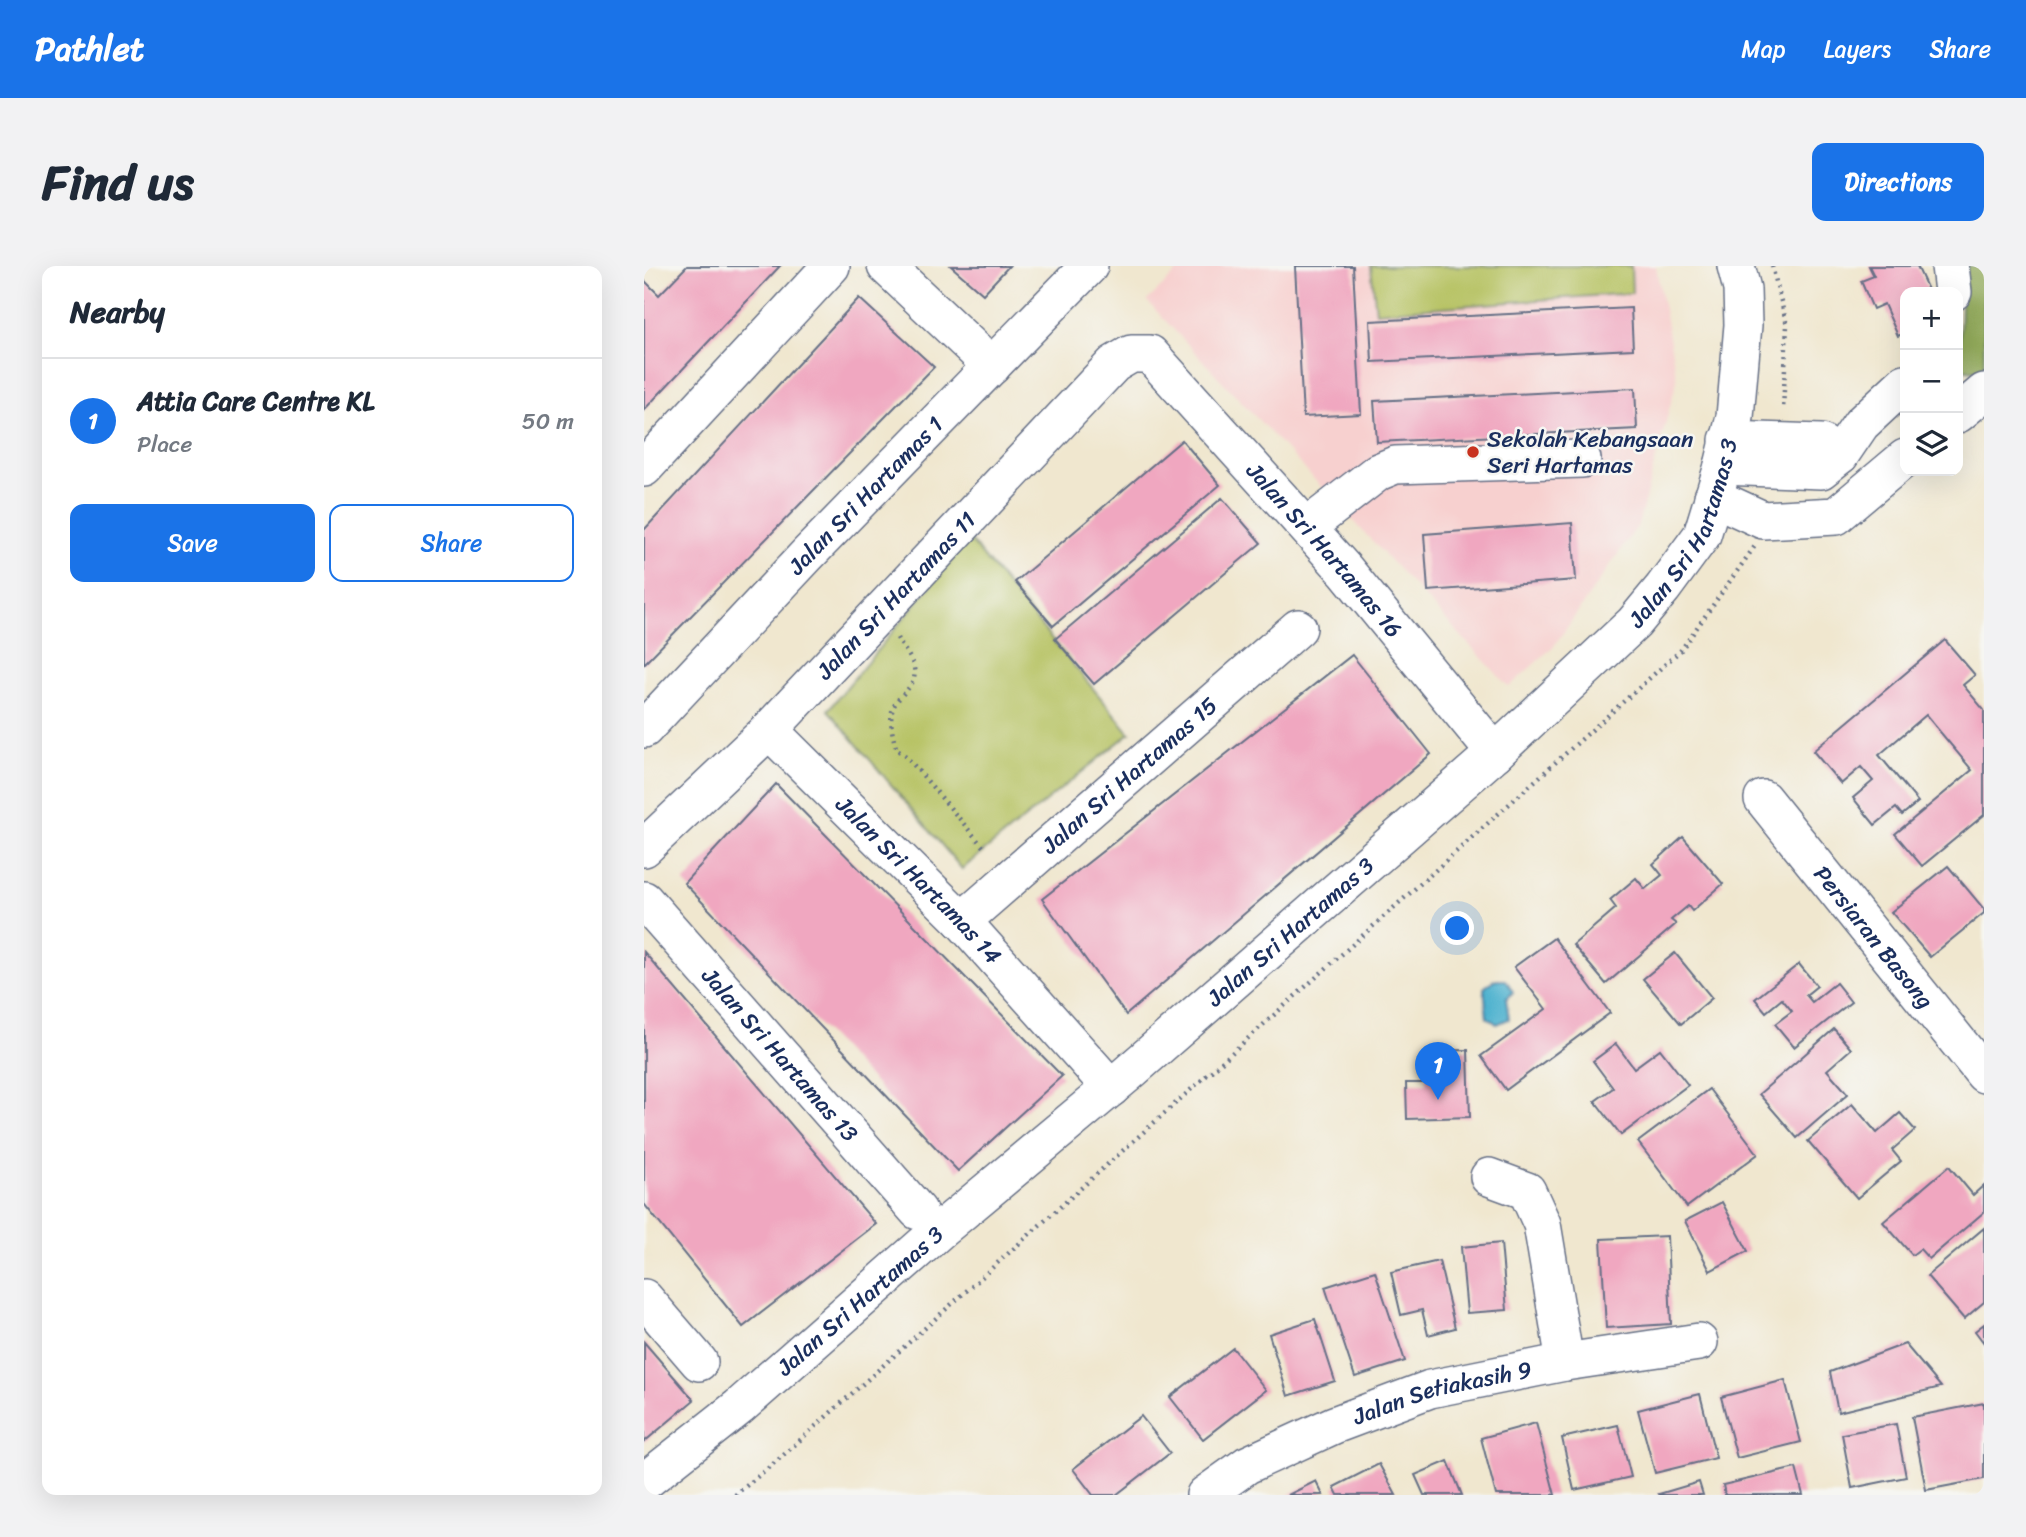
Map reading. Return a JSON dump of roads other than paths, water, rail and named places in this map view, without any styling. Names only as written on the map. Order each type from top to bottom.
[{"type":"street","points":[[644,468],[831,266]]},
{"type":"street","points":[[886,266],[992,366]]},
{"type":"street","name":"Jalan Sri Hartamas 1","points":[[644,729],[807,555],[1089,266]]},
{"type":"street","name":"Jalan Sri Hartamas 3","points":[[644,1482],[739,1407],[938,1232],[1118,1082],[1494,753],[1634,623],[1702,535],[1723,464],[1736,406],[1743,325],[1742,289],[1736,266]]},
{"type":"street","points":[[1950,266],[1952,287]]},
{"type":"street","name":"Jalan Sri Hartamas 11","points":[[644,848],[769,730],[1114,364],[1131,354],[1150,354]]},
{"type":"street","name":"Jalan Sri Hartamas 16","points":[[1150,354],[1354,581],[1494,753]]},
{"type":"street","points":[[1723,464],[1821,470],[1840,455],[1861,424],[1900,388]]},
{"type":"street","points":[[1959,413],[1984,392]]},
{"type":"street","points":[[1307,527],[1378,472],[1395,465],[1582,459]]},
{"type":"street","points":[[1723,464],[1763,520],[1786,520],[1836,516],[1900,462]]},
{"type":"street","name":"Jalan Sri Hartamas 15","points":[[962,921],[1298,628]]},
{"type":"street","name":"Jalan Sri Hartamas 14","points":[[769,730],[962,921],[1065,1035],[1118,1082]]},
{"type":"street","name":"Persiaran Basong","points":[[1763,799],[1984,1074]]},
{"type":"street","name":"Jalan Sri Hartamas 13","points":[[644,900],[918,1211]]},
{"type":"street","points":[[1489,1177],[1527,1191],[1542,1224],[1565,1362]]},
{"type":"street","points":[[644,1298],[699,1362]]},
{"type":"street","name":"Jalan Setiakasih 9","points":[[1205,1495],[1247,1465],[1334,1425],[1430,1389],[1565,1362],[1699,1342]]},
{"type":"water","points":[[1494,980],[1506,980],[1513,992],[1506,999],[1509,1019],[1497,1024],[1487,1017],[1484,988]]},
{"type":"place","name":"Sekolah Kebangsaan Seri Hartamas","points":[[1473,452]]},
{"type":"place","name":"Attia Care Centre KL","points":[[1438,1100]]}]
